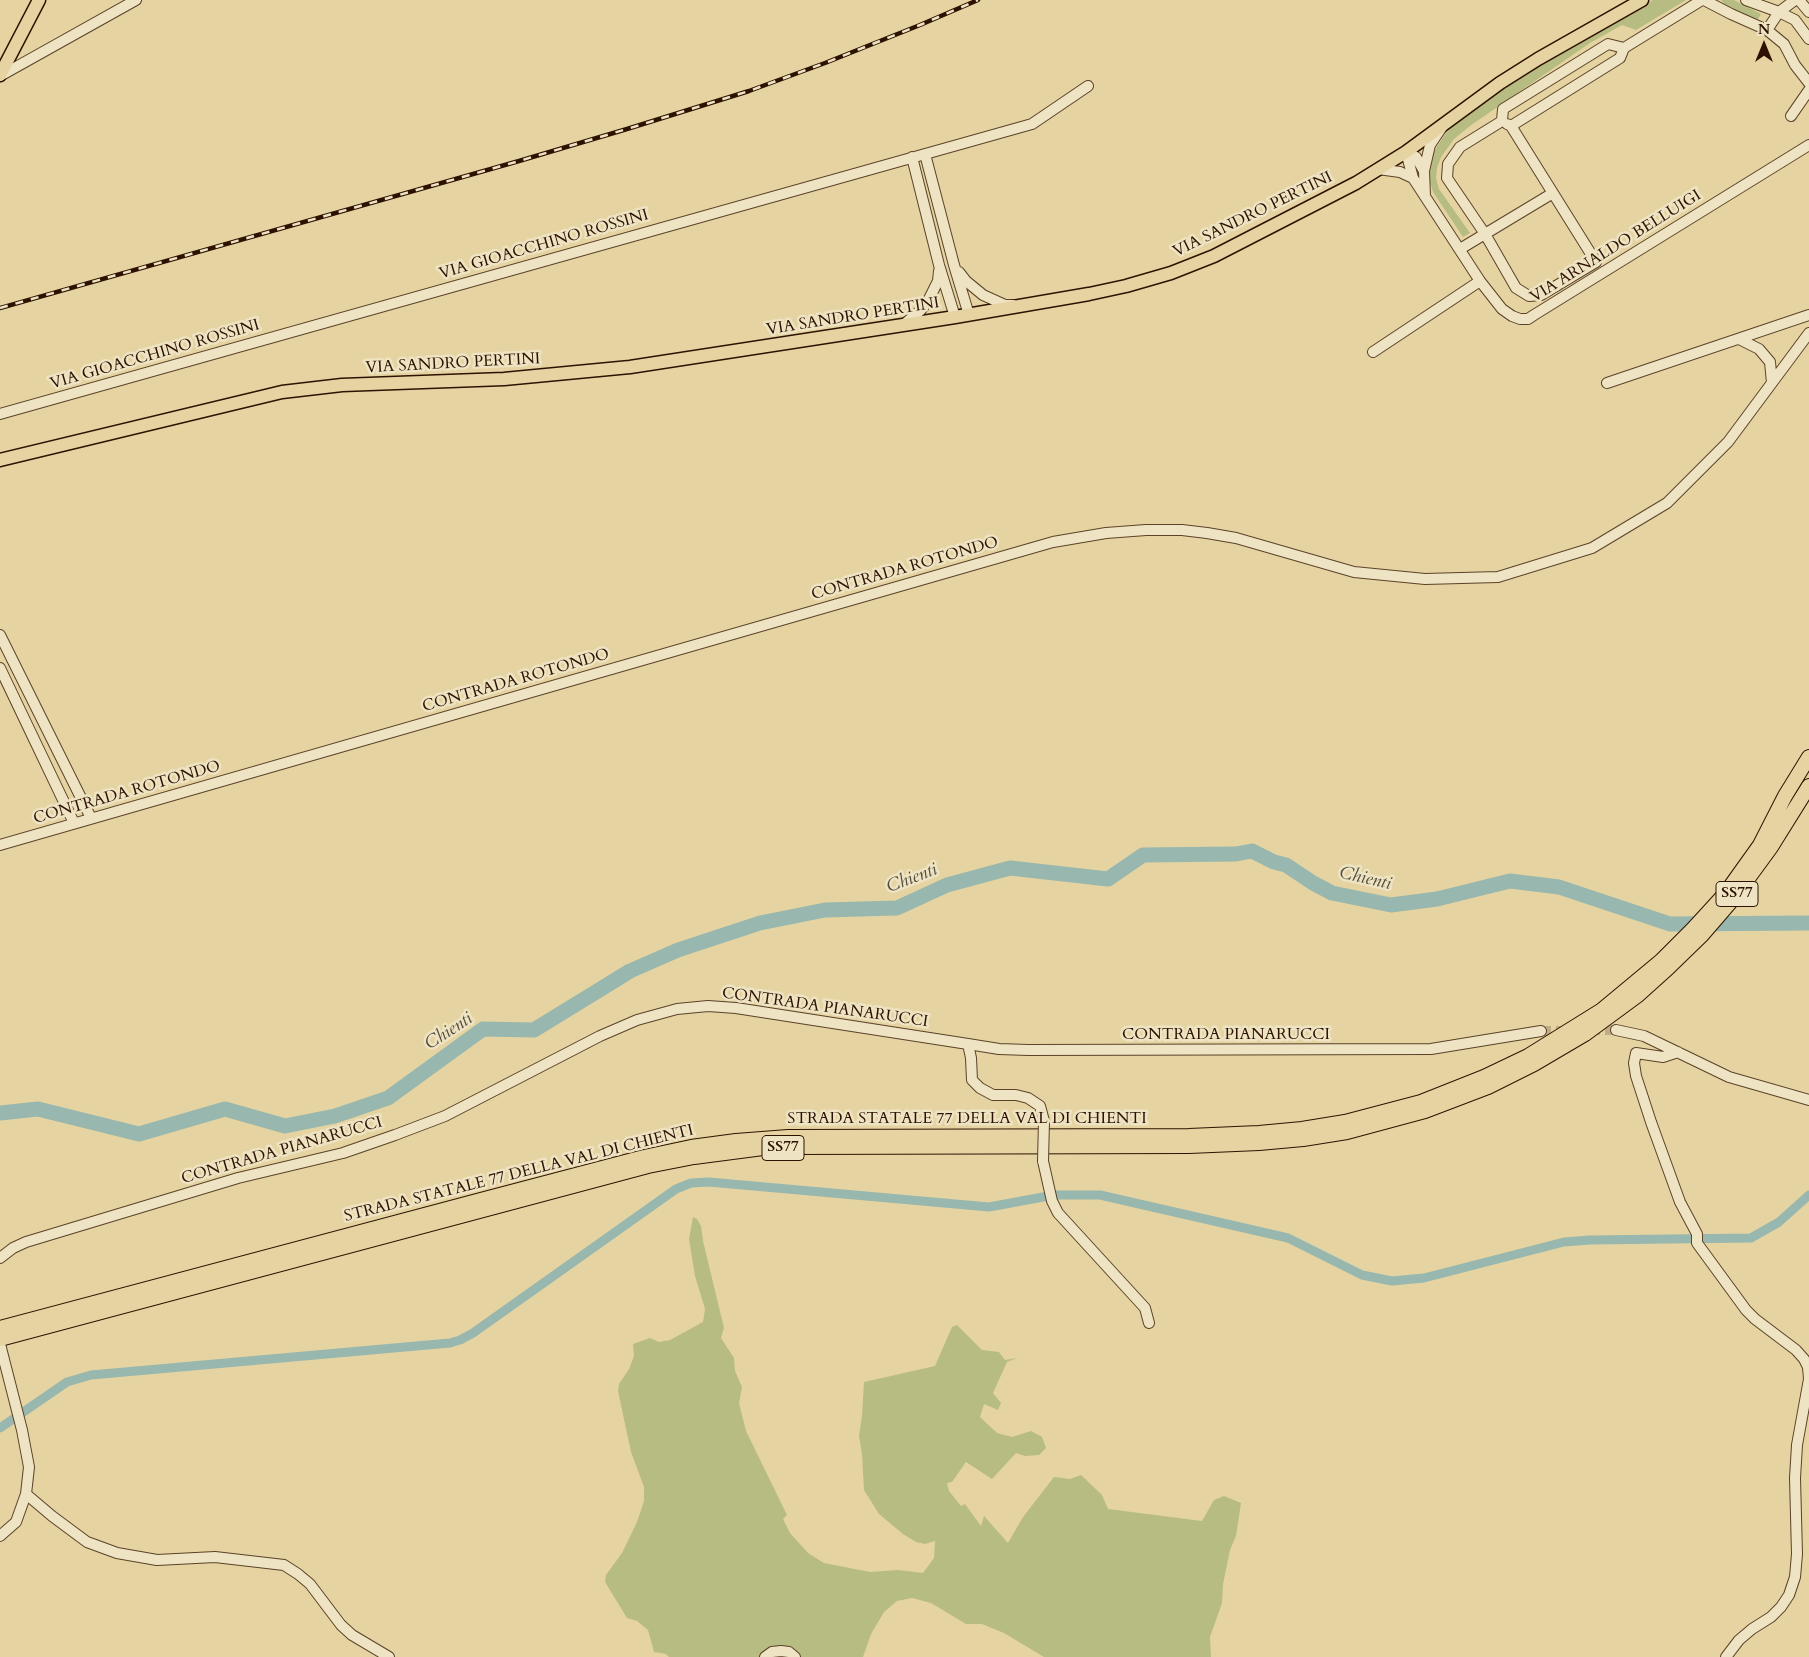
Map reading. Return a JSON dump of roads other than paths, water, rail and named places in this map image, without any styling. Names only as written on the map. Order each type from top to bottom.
[{"type":"highway","name":"STRADA STATALE 77 DELLA VAL DI CHIENTI","points":[[1764,847],[1785,796],[1809,757]]},
{"type":"highway","name":"STRADA STATALE 77 DELLA VAL DI CHIENTI","points":[[0,1328],[477,1200],[644,1157],[691,1147],[736,1140],[788,1137],[1189,1136],[1259,1134],[1302,1129],[1374,1115],[1421,1102],[1461,1087],[1528,1056],[1602,1010],[1698,932],[1733,899],[1764,847],[1809,786]]},
{"type":"highway","name":"STRADA STATALE 77 DELLA VAL DI CHIENTI","points":[[0,1339],[611,1176],[694,1157],[736,1151],[789,1148],[1180,1146],[1259,1143],[1303,1139],[1386,1123],[1425,1112],[1488,1087],[1571,1043],[1638,995],[1668,968],[1698,932]]},
{"type":"main road","points":[[0,76],[39,0]]},
{"type":"main road","name":"VIA SANDRO PERTINI","points":[[0,460],[273,395],[315,387],[495,380],[630,367],[969,315],[1126,286],[1170,273],[1222,252],[1356,183],[1406,152],[1500,83],[1642,0]]},
{"type":"street","points":[[0,76],[136,0]]},
{"type":"street","points":[[1624,48],[1608,44],[1503,109],[1507,124],[1596,262],[1541,295],[1529,296],[1516,288],[1484,234],[1447,178],[1448,164],[1460,147],[1507,124],[1620,58],[1624,48],[1703,0],[1767,30],[1784,44],[1795,65],[1809,83]]},
{"type":"street","points":[[1746,0],[1756,2],[1795,20],[1809,39]]},
{"type":"street","points":[[1767,30],[1779,12],[1793,1],[1809,12]]},
{"type":"street","name":"VIA GIOACCHINO ROSSINI","points":[[0,414],[1032,124],[1088,86]]},
{"type":"street","points":[[1791,116],[1809,90]]},
{"type":"street","points":[[1425,197],[1424,170],[1430,145],[1445,123]]},
{"type":"street","name":"VIA ARNALDO BELLUIGI","points":[[1406,152],[1412,178],[1480,281],[1502,309],[1512,316],[1528,319],[1809,145]]},
{"type":"street","points":[[1406,152],[1416,157],[1424,170]]},
{"type":"street","points":[[925,154],[969,315]]},
{"type":"street","points":[[912,157],[939,265],[955,317]]},
{"type":"street","points":[[1378,169],[1400,172],[1412,178]]},
{"type":"street","points":[[1460,249],[1553,193]]},
{"type":"street","points":[[928,219],[941,216]]},
{"type":"street","points":[[903,325],[920,311],[934,291],[938,281],[939,265]]},
{"type":"street","points":[[954,265],[966,281],[983,295],[1005,304],[1024,306]]},
{"type":"street","points":[[1373,352],[1480,281]]},
{"type":"street","points":[[1607,383],[1809,315]]},
{"type":"street","name":"CONTRADA ROTONDO","points":[[0,845],[1062,540],[1146,530],[1182,530],[1236,538],[1354,572],[1425,579],[1498,577],[1592,548],[1667,503],[1728,442],[1809,333]]},
{"type":"street","points":[[1739,339],[1758,349],[1770,362],[1772,383]]},
{"type":"street","points":[[0,635],[92,818]]},
{"type":"street","points":[[0,668],[74,823]]},
{"type":"street","name":"CONTRADA PIANARUCCI","points":[[0,1258],[13,1248],[35,1240],[238,1178],[343,1153],[395,1135],[445,1116],[600,1036],[637,1020],[676,1009],[708,1006],[736,1008],[999,1049],[1036,1050],[1431,1050],[1541,1031]]},
{"type":"street","points":[[1616,1030],[1644,1036],[1729,1077],[1809,1100]]},
{"type":"street","points":[[968,1044],[972,1080],[980,1088],[993,1095],[1016,1095],[1028,1098],[1040,1106],[1044,1121],[1043,1161],[1052,1201],[1058,1213],[1145,1308],[1149,1323]]},
{"type":"street","points":[[1678,1052],[1662,1057],[1636,1053],[1634,1063],[1636,1076],[1651,1122],[1680,1202],[1697,1239],[1746,1310],[1796,1350],[1804,1359],[1808,1368],[1809,1379],[1800,1420],[1796,1453],[1797,1554],[1795,1577],[1789,1595],[1781,1607],[1771,1617],[1739,1640],[1726,1657]]},
{"type":"street","points":[[0,1344],[16,1404],[29,1467],[26,1494],[16,1522],[0,1536]]},
{"type":"street","points":[[26,1494],[87,1542],[118,1553],[157,1560],[215,1557],[284,1565],[310,1584],[341,1625],[352,1635],[389,1657]]},
{"type":"street","points":[[766,1657],[772,1652],[781,1650],[789,1652],[795,1657]]},
{"type":"waterway","name":"Chienti","points":[[0,1113],[38,1109],[139,1134],[225,1109],[285,1126],[335,1116],[388,1098],[483,1029],[534,1030],[630,971],[678,950],[760,923],[825,910],[897,908],[947,885],[1010,868],[1108,879],[1143,855],[1236,854],[1252,851],[1274,862],[1286,865],[1332,893],[1391,905],[1437,899],[1510,881],[1559,887],[1670,924],[1809,923]]},
{"type":"waterway","points":[[0,1428],[67,1382],[91,1375],[450,1343],[460,1340],[473,1333],[676,1189],[691,1183],[709,1182],[989,1207],[1054,1195],[1100,1195],[1288,1238],[1362,1275],[1392,1281],[1424,1278],[1564,1242],[1751,1238],[1779,1222],[1809,1195]]},
{"type":"tunnel","points":[[1590,1030],[1616,1030]]},
{"type":"tunnel","points":[[1541,1031],[1568,1031]]},
{"type":"railway","points":[[0,308],[519,161],[749,91],[825,63],[978,0]]}]
